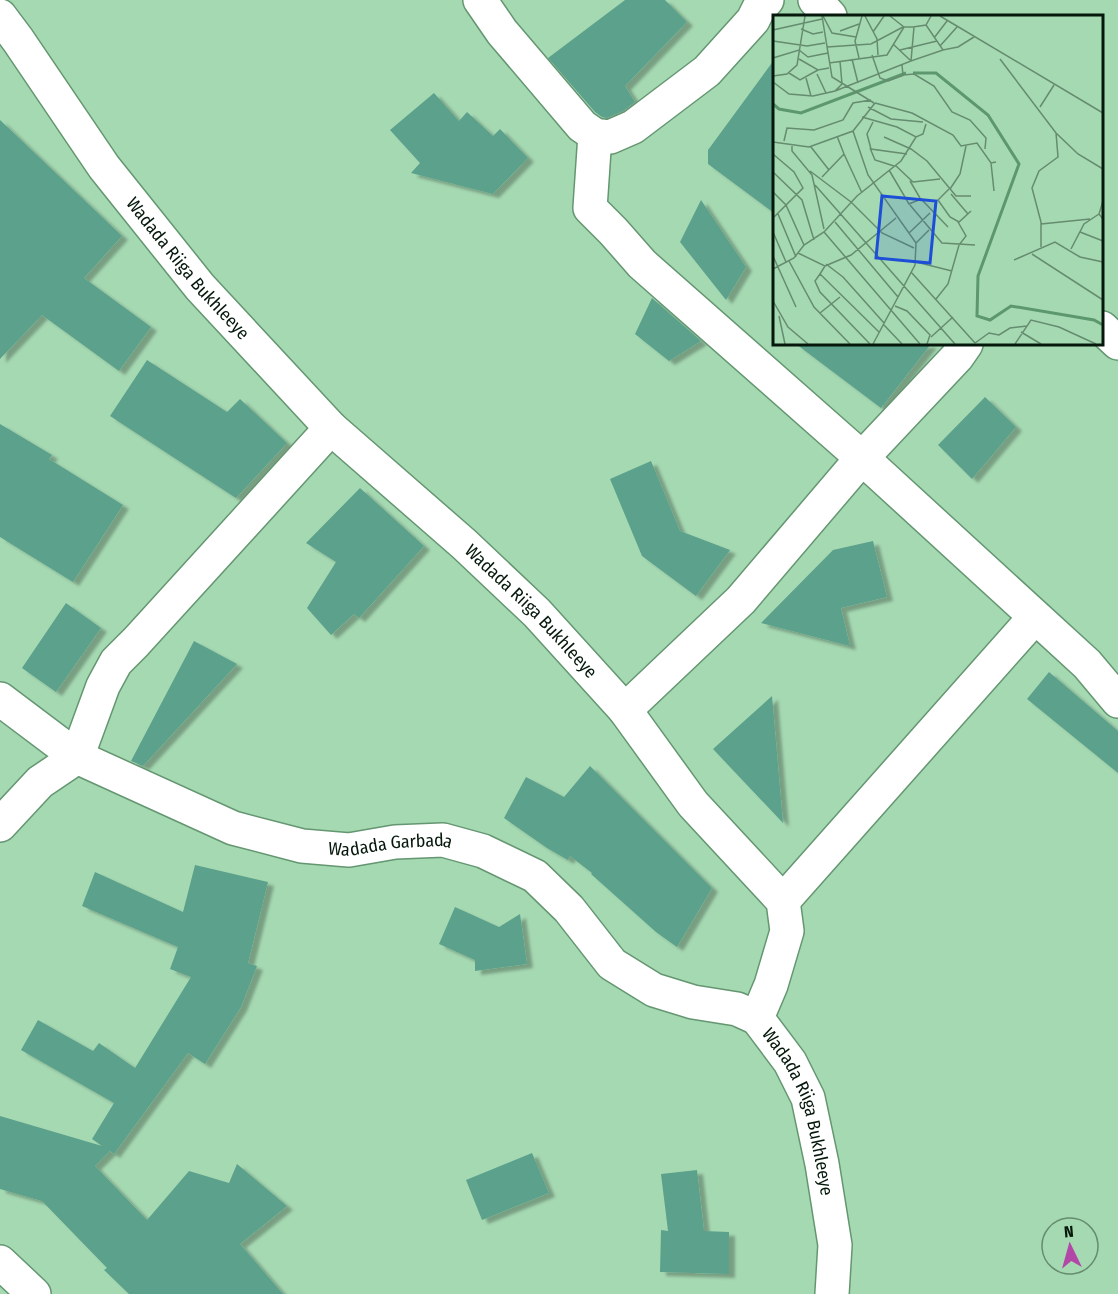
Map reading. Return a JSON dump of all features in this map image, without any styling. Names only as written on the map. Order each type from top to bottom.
[{"type":"street","points":[[480,0],[502,32],[582,126],[595,135],[610,137],[633,127],[706,71],[753,20],[759,8],[767,0]]},
{"type":"street","points":[[815,0],[829,15]]},
{"type":"street","name":"Wadada Riiga Bukhleeye","points":[[0,16],[104,167],[200,287],[331,428],[464,544],[537,613],[625,710],[693,804],[783,901],[787,931],[771,985],[757,1018],[790,1062],[808,1098],[836,1245],[832,1294]]},
{"type":"street","points":[[595,135],[590,208],[642,264],[862,458],[1087,664],[1118,701]]},
{"type":"street","points":[[1103,330],[1118,343]]},
{"type":"street","points":[[625,710],[741,600],[862,458],[957,357],[965,345]]},
{"type":"street","points":[[0,825],[40,782],[77,757],[103,686],[116,662],[331,428]]},
{"type":"street","points":[[783,901],[1035,617]]},
{"type":"street","name":"Wadada Garbada","points":[[0,699],[77,757],[233,828],[302,846],[349,850],[395,842],[443,840],[483,851],[535,876],[568,909],[612,964],[654,990],[693,1002],[737,1009],[757,1018]]},
{"type":"street","points":[[0,1263],[34,1294]]},
{"type":"building","points":[[625,0],[665,0],[687,22],[625,86],[635,102],[623,111],[607,118],[595,112],[548,58]]},
{"type":"building","points":[[773,61],[773,212],[708,164],[708,150]]},
{"type":"building","points":[[434,93],[459,121],[467,112],[493,136],[500,129],[528,158],[493,194],[411,173],[420,163],[390,130]]},
{"type":"building","points":[[0,120],[122,236],[84,278],[151,327],[119,371],[42,315],[0,359]]},
{"type":"building","points":[[701,200],[746,267],[726,300],[680,242]]},
{"type":"building","points":[[652,298],[701,341],[669,361],[635,334]]},
{"type":"building","points":[[797,345],[930,345],[881,408]]},
{"type":"building","points":[[147,360],[227,412],[240,399],[287,443],[236,498],[110,416]]},
{"type":"building","points":[[985,397],[1016,427],[972,479],[938,445]]},
{"type":"building","points":[[0,424],[52,455],[49,459],[123,505],[73,582],[0,537]]},
{"type":"building","points":[[651,461],[680,531],[730,550],[696,596],[642,556],[610,479]]},
{"type":"building","points":[[360,488],[424,546],[359,618],[354,614],[331,635],[307,608],[336,562],[306,543]]},
{"type":"building","points":[[873,541],[887,597],[841,608],[850,646],[761,623],[833,550]]},
{"type":"building","points":[[66,603],[101,628],[56,692],[22,668]]},
{"type":"building","points":[[194,641],[237,664],[143,766],[131,761]]},
{"type":"building","points":[[1049,672],[1118,731],[1118,773],[1027,699]]},
{"type":"building","points":[[772,696],[783,823],[713,749]]},
{"type":"building","points":[[590,766],[712,888],[677,947],[656,932],[592,873],[570,856],[568,860],[547,848],[504,818],[526,777],[564,797]]},
{"type":"building","points":[[195,865],[268,882],[248,963],[257,966],[241,1007],[205,1064],[188,1053],[114,1154],[110,1151],[95,1166],[147,1220],[189,1171],[229,1183],[237,1164],[287,1206],[240,1244],[283,1294],[129,1294],[104,1270],[107,1268],[42,1201],[0,1189],[0,1116],[102,1146],[92,1139],[114,1103],[21,1050],[38,1020],[93,1051],[99,1043],[135,1068],[191,977],[170,969],[178,947],[82,906],[95,872],[183,912]]},
{"type":"building","points":[[455,907],[499,927],[520,914],[527,964],[475,971],[475,960],[439,944]]},
{"type":"building","points":[[532,1153],[549,1193],[482,1220],[466,1180]]},
{"type":"building","points":[[697,1170],[704,1231],[729,1232],[729,1274],[660,1272],[661,1230],[668,1231],[661,1174]]}]
